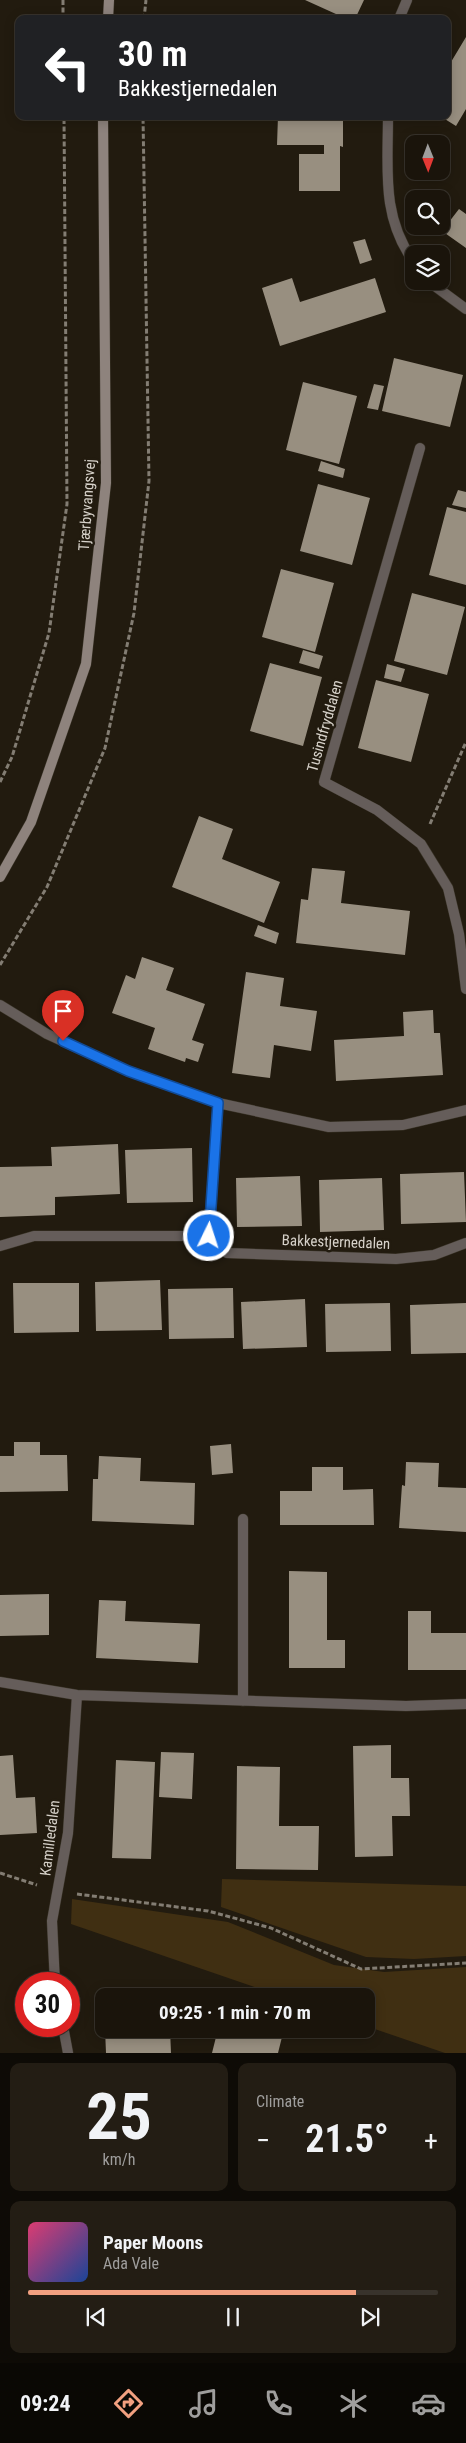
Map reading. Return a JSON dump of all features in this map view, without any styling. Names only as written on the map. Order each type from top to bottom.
[{"type":"street","points":[[108,15],[109,0]]},
{"type":"street","points":[[400,15],[406,0]]},
{"type":"street","name":"Tjærbyvangsvej","points":[[0,878],[31,822],[86,664],[106,483],[103,120]]},
{"type":"street","points":[[388,120],[387,199],[405,250]]},
{"type":"street","points":[[440,290],[466,309]]},
{"type":"street","name":"Tusindfryddalen","points":[[420,448],[324,782],[376,810],[421,844],[448,888],[460,934],[466,989]]},
{"type":"street","points":[[0,1005],[47,1034],[128,1071],[218,1103],[329,1127],[403,1125],[466,1110]]},
{"type":"street","points":[[0,1246],[34,1236],[209,1236],[218,1103]]},
{"type":"street","name":"Bakkestjernedalen","points":[[209,1236],[227,1252],[396,1260],[434,1255],[466,1242]]},
{"type":"street","points":[[242,1519],[243,1700]]},
{"type":"street","points":[[0,1682],[77,1695],[406,1706],[466,1704]]},
{"type":"street","name":"Kamilledalen","points":[[54,1972],[52,1921],[68,1833],[77,1695]]},
{"type":"street","points":[[65,2037],[68,2053]]},
{"type":"path","points":[[63,0],[63,15]]},
{"type":"path","points":[[144,15],[146,0]]},
{"type":"path","points":[[0,782],[12,757],[49,633],[67,504],[64,120]]},
{"type":"path","points":[[421,844],[466,742]]},
{"type":"path","points":[[0,1873],[57,1892],[208,1910],[271,1928],[361,1969],[466,1962]]},
{"type":"shaded area","points":[[222,1879],[466,1886],[466,1956],[414,1959],[366,1957],[221,1907]]},
{"type":"shaded area","points":[[72,1899],[228,1922],[334,1965],[384,1972],[466,1967],[466,2053],[445,2053],[375,2029],[375,1988],[258,1988],[71,1924]]},
{"type":"building","points":[[305,0],[364,0],[357,15],[338,15]]},
{"type":"building","points":[[466,37],[466,109],[456,126],[446,120],[451,120],[451,62]]},
{"type":"building","points":[[278,120],[343,120],[343,147],[340,146],[340,191],[299,191],[299,154],[324,154],[324,145],[277,145]]},
{"type":"building","points":[[459,209],[466,214],[466,248],[448,235],[450,235],[450,221]]},
{"type":"building","points":[[365,239],[372,260],[360,264],[353,242]]},
{"type":"building","points":[[292,278],[300,302],[375,278],[386,312],[280,346],[262,288]]},
{"type":"building","points":[[394,358],[463,375],[450,427],[382,411]]},
{"type":"building","points":[[303,382],[357,396],[339,464],[286,450]]},
{"type":"building","points":[[374,384],[384,386],[378,410],[367,408]]},
{"type":"building","points":[[321,461],[345,469],[343,478],[318,471]]},
{"type":"building","points":[[318,484],[370,498],[352,565],[300,551]]},
{"type":"building","points":[[458,490],[466,492],[466,508],[452,505]]},
{"type":"building","points":[[447,507],[466,512],[466,585],[429,575]]},
{"type":"building","points":[[281,569],[334,583],[315,652],[262,637]]},
{"type":"building","points":[[412,593],[465,607],[447,675],[394,661]]},
{"type":"building","points":[[303,650],[323,656],[319,669],[299,663]]},
{"type":"building","points":[[270,663],[322,677],[303,746],[250,731]]},
{"type":"building","points":[[387,664],[405,669],[401,682],[384,678]]},
{"type":"building","points":[[376,680],[429,694],[411,762],[358,748]]},
{"type":"building","points":[[199,816],[233,829],[222,859],[280,882],[264,923],[172,887]]},
{"type":"building","points":[[312,868],[345,871],[341,903],[410,911],[405,955],[296,943],[301,899],[308,900]]},
{"type":"building","points":[[258,925],[279,933],[276,944],[254,936]]},
{"type":"building","points":[[142,957],[174,968],[166,990],[205,1004],[192,1040],[204,1044],[198,1062],[186,1058],[185,1062],[148,1049],[155,1028],[112,1013],[126,975],[135,979]]},
{"type":"building","points":[[246,972],[284,978],[280,1006],[317,1011],[311,1051],[274,1045],[270,1078],[232,1073]]},
{"type":"building","points":[[433,1010],[434,1033],[440,1033],[443,1075],[336,1081],[334,1040],[404,1036],[403,1012]]},
{"type":"building","points":[[118,1144],[120,1194],[55,1197],[55,1215],[0,1217],[0,1167],[52,1166],[51,1147]]},
{"type":"building","points":[[192,1148],[193,1202],[127,1203],[125,1150]]},
{"type":"building","points":[[464,1172],[466,1222],[401,1224],[400,1174]]},
{"type":"building","points":[[300,1176],[302,1226],[237,1227],[236,1178]]},
{"type":"building","points":[[382,1178],[384,1230],[320,1232],[319,1180]]},
{"type":"building","points":[[160,1280],[162,1330],[96,1331],[95,1282]]},
{"type":"building","points":[[13,1283],[79,1283],[79,1332],[14,1333]]},
{"type":"building","points":[[233,1288],[234,1338],[169,1339],[168,1289]]},
{"type":"building","points":[[305,1299],[307,1347],[243,1349],[241,1302]]},
{"type":"building","points":[[390,1303],[391,1351],[326,1352],[325,1304]]},
{"type":"building","points":[[466,1303],[466,1353],[411,1354],[410,1305]]},
{"type":"building","points":[[14,1442],[40,1442],[40,1455],[67,1455],[68,1491],[0,1492],[0,1456],[14,1456]]},
{"type":"building","points":[[231,1444],[233,1473],[212,1475],[210,1446]]},
{"type":"building","points":[[99,1456],[141,1458],[140,1481],[195,1483],[194,1525],[92,1521],[93,1479],[98,1479]]},
{"type":"building","points":[[406,1462],[439,1463],[438,1487],[466,1488],[466,1532],[399,1528],[402,1485],[405,1486]]},
{"type":"building","points":[[312,1467],[343,1467],[343,1490],[373,1489],[374,1525],[280,1525],[280,1491],[312,1491]]},
{"type":"building","points":[[289,1571],[327,1572],[327,1640],[345,1640],[345,1668],[289,1668]]},
{"type":"building","points":[[49,1594],[49,1635],[0,1636],[0,1595]]},
{"type":"building","points":[[99,1600],[126,1601],[125,1621],[200,1624],[198,1663],[96,1658]]},
{"type":"building","points":[[408,1611],[431,1611],[431,1633],[466,1633],[466,1670],[408,1670]]},
{"type":"building","points":[[391,1745],[391,1778],[409,1778],[410,1816],[392,1816],[393,1856],[355,1857],[353,1746]]},
{"type":"building","points":[[161,1752],[194,1753],[192,1799],[159,1797]]},
{"type":"building","points":[[13,1755],[16,1798],[35,1797],[37,1833],[0,1835],[0,1756]]},
{"type":"building","points":[[116,1760],[155,1762],[151,1859],[112,1858]]},
{"type":"building","points":[[237,1766],[280,1767],[279,1826],[319,1826],[318,1870],[236,1869]]},
{"type":"building","points":[[105,2038],[170,2038],[171,2053],[106,2053]]},
{"type":"building","points":[[216,2038],[282,2038],[278,2053],[212,2053]]},
{"type":"route","points":[[63,1041],[128,1071],[218,1103],[209,1236]]}]
